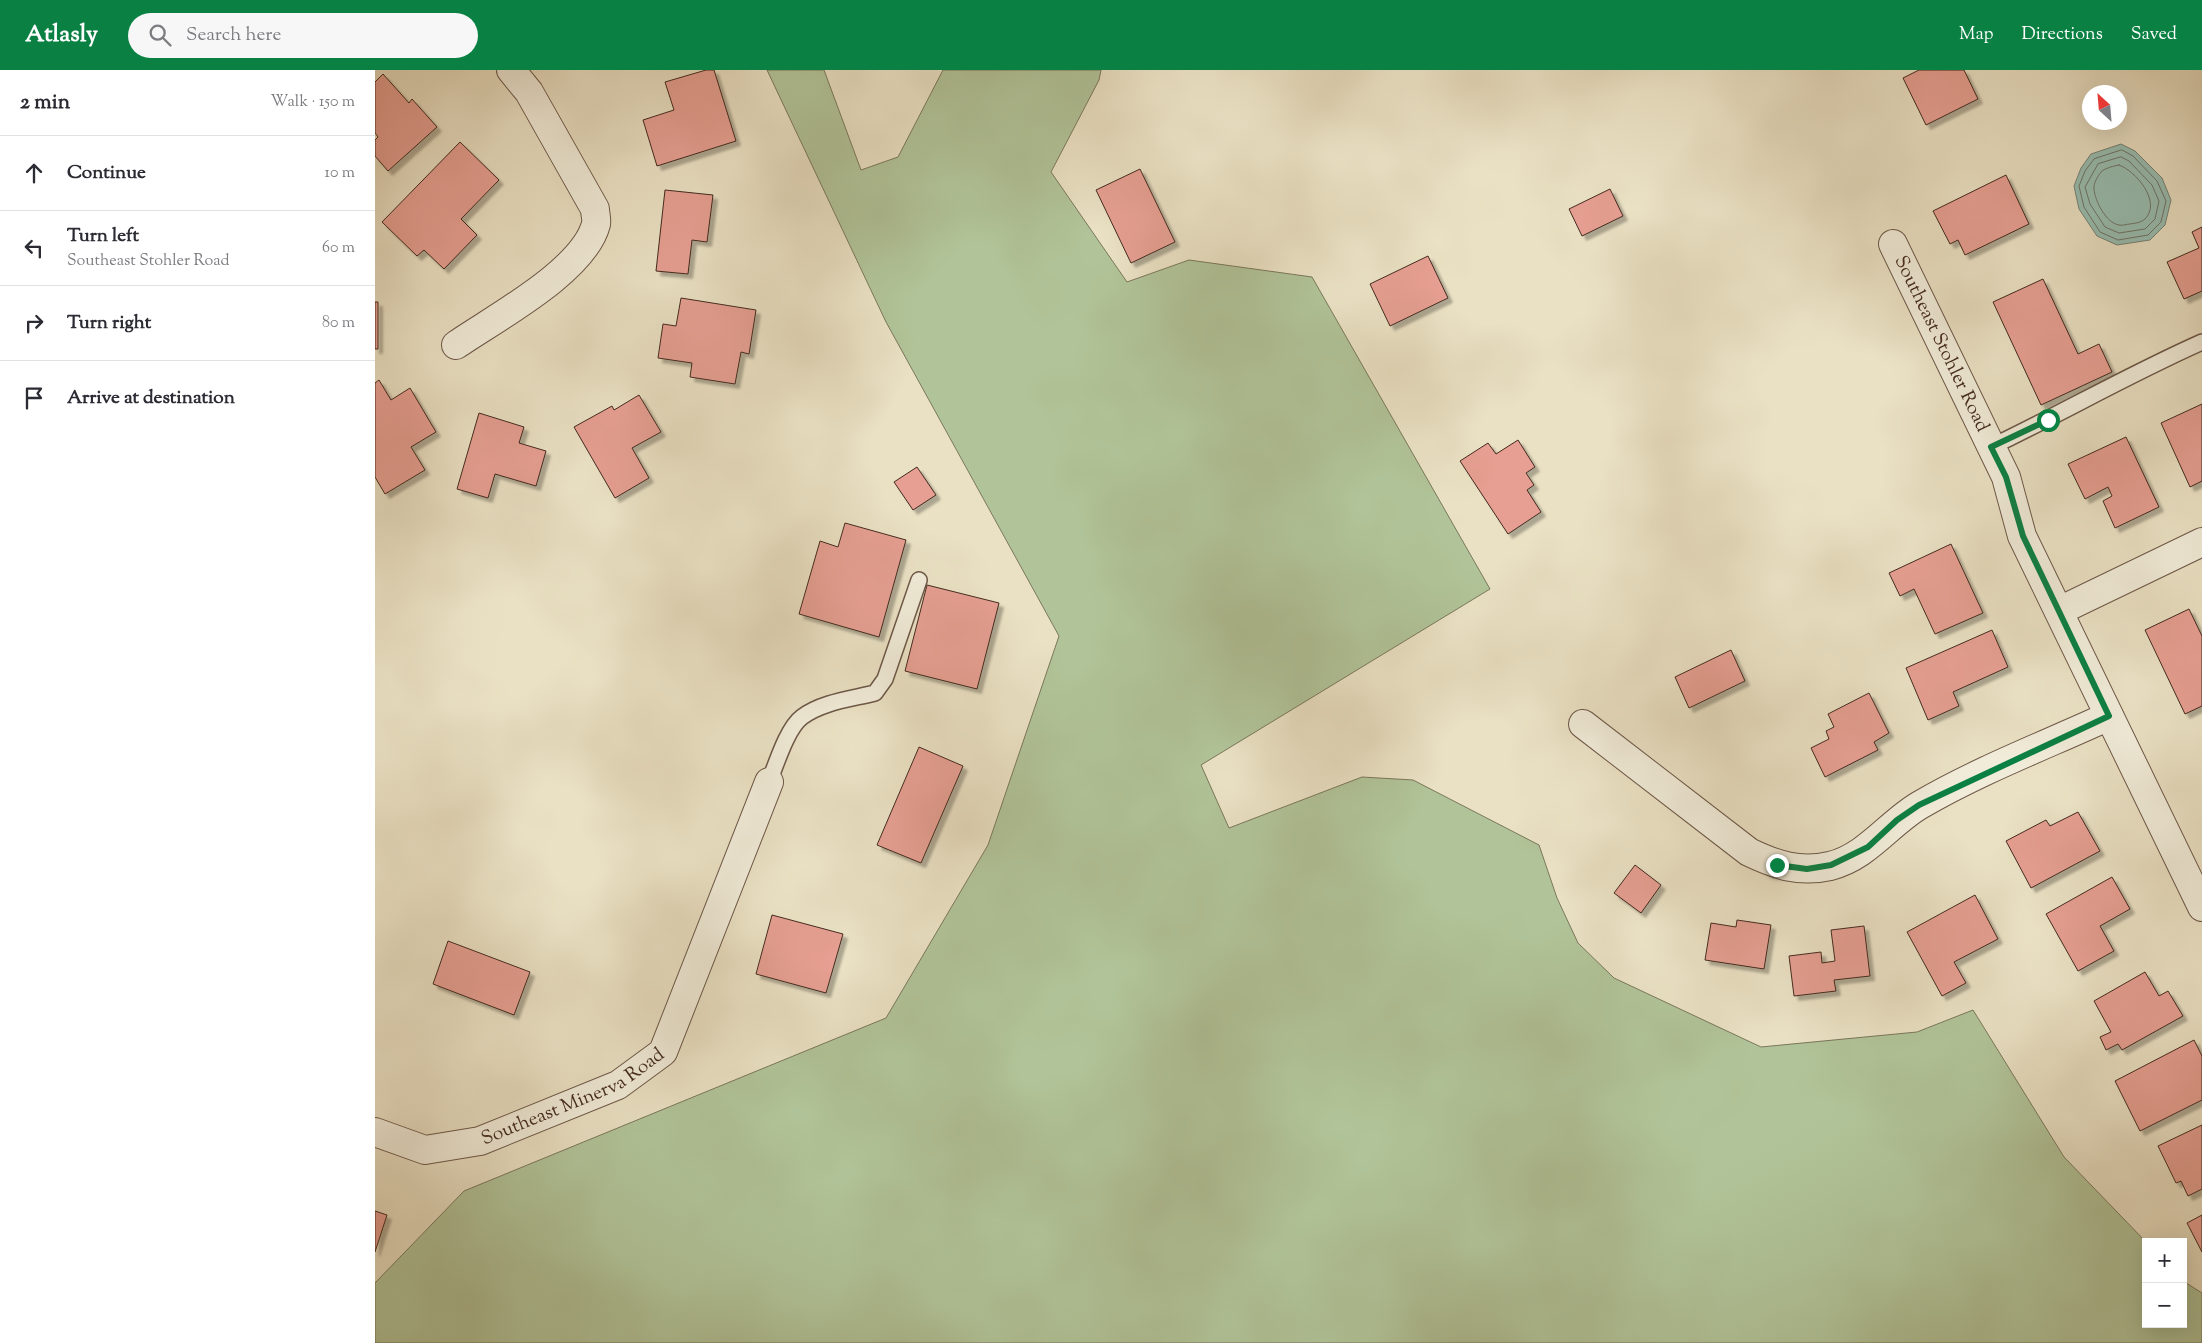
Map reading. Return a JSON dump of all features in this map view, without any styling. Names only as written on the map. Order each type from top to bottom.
[{"type":"street","points":[[456,345],[547,284],[575,259],[591,237],[596,222],[595,209],[529,92],[511,70]]},
{"type":"street","name":"Southeast Stohler Road","points":[[1893,244],[2006,477],[2023,536],[2202,907]]},
{"type":"street","points":[[2059,611],[2202,542]]},
{"type":"street","points":[[1583,724],[1749,852],[1777,865],[1807,869],[1831,865],[1868,847],[1897,820],[1919,805],[2109,716]]},
{"type":"street","name":"Southeast Minerva Road","points":[[375,1132],[425,1150],[481,1141],[618,1085],[663,1052],[769,782]]},
{"type":"lane","points":[[1991,447],[2048,420],[2158,362],[2202,342]]},
{"type":"lane","points":[[769,782],[785,742],[801,718],[827,705],[875,693],[885,678],[919,580]]},
{"type":"green space","points":[[767,70],[824,70],[861,170],[898,157],[943,70],[1101,70],[1099,80],[1051,172],[1127,282],[1189,260],[1312,277],[1490,589],[1201,765],[1229,828],[1362,777],[1413,780],[1539,845],[1557,898],[1578,943],[1614,978],[1761,1047],[1917,1032],[1973,1010],[2064,1157],[2142,1238],[2142,1328],[2187,1328],[2187,1284],[2202,1293],[2202,1343],[375,1343],[375,1283],[464,1191],[886,1018],[988,845],[1059,636],[886,322]]},
{"type":"water","points":[[2121,144],[2135,151],[2162,178],[2171,200],[2165,225],[2150,240],[2117,245],[2097,236],[2079,209],[2074,186],[2081,168],[2091,154]]},
{"type":"building","points":[[706,70],[714,70],[736,141],[657,166],[643,120],[674,110],[665,82]]},
{"type":"building","points":[[1919,70],[1964,70],[1978,99],[1926,125],[1903,78]]},
{"type":"building","points":[[383,74],[409,103],[412,99],[437,127],[388,171],[375,156],[375,140],[378,137],[375,133],[375,82]]},
{"type":"building","points":[[460,142],[499,180],[461,219],[477,235],[444,269],[424,250],[417,256],[382,222]]},
{"type":"building","points":[[1140,169],[1175,242],[1131,263],[1096,190]]},
{"type":"building","points":[[2006,175],[2029,224],[1965,255],[1958,240],[1950,244],[1933,211]]},
{"type":"building","points":[[1610,189],[1623,216],[1582,236],[1569,209]]},
{"type":"building","points":[[665,190],[713,195],[707,242],[692,240],[688,274],[656,271]]},
{"type":"building","points":[[2202,227],[2202,291],[2184,299],[2167,262],[2199,248],[2192,232]]},
{"type":"building","points":[[1428,256],[1448,298],[1390,326],[1370,284]]},
{"type":"building","points":[[2043,279],[2078,354],[2099,344],[2112,372],[2041,405],[1993,302]]},
{"type":"building","points":[[681,298],[756,310],[749,354],[741,352],[735,384],[690,377],[692,363],[658,358],[663,324],[676,326]]},
{"type":"building","points":[[375,302],[378,302],[378,349],[375,349]]},
{"type":"building","points":[[379,380],[391,400],[410,388],[436,432],[411,447],[425,470],[385,494],[375,477],[375,383]]},
{"type":"building","points":[[639,395],[661,432],[632,448],[649,478],[615,498],[574,427],[612,406],[614,410]]},
{"type":"building","points":[[2202,404],[2202,481],[2190,487],[2161,423]]},
{"type":"building","points":[[479,413],[524,427],[519,443],[546,451],[536,486],[495,474],[488,498],[457,489]]},
{"type":"building","points":[[2126,437],[2159,507],[2115,528],[2103,501],[2112,496],[2108,487],[2085,499],[2068,464]]},
{"type":"building","points":[[1518,440],[1535,467],[1526,473],[1534,485],[1527,490],[1541,512],[1508,534],[1460,461],[1488,443],[1496,454]]},
{"type":"building","points":[[917,467],[936,495],[913,510],[894,482]]},
{"type":"building","points":[[845,523],[906,540],[879,637],[799,614],[820,541],[838,547]]},
{"type":"building","points":[[1951,544],[1983,613],[1935,634],[1914,589],[1900,596],[1889,573]]},
{"type":"building","points":[[927,585],[999,603],[977,689],[905,671]]},
{"type":"building","points":[[2189,609],[2202,636],[2202,706],[2185,714],[2145,630]]},
{"type":"building","points":[[1992,630],[2008,667],[1953,692],[1959,706],[1928,720],[1906,668]]},
{"type":"building","points":[[1731,650],[1745,681],[1689,708],[1675,677]]},
{"type":"building","points":[[1869,693],[1889,733],[1874,742],[1878,750],[1825,777],[1811,748],[1829,739],[1826,731],[1834,727],[1828,714]]},
{"type":"building","points":[[919,747],[963,766],[921,863],[877,845]]},
{"type":"building","points":[[2078,812],[2100,851],[2031,888],[2006,841],[2046,820],[2050,826]]},
{"type":"building","points":[[1635,865],[1661,885],[1641,913],[1614,893]]},
{"type":"building","points":[[2112,877],[2130,909],[2100,926],[2114,951],[2078,971],[2046,914]]},
{"type":"building","points":[[1975,895],[1998,939],[1954,962],[1966,983],[1942,996],[1907,932]]},
{"type":"building","points":[[772,915],[843,934],[826,993],[756,974]]},
{"type":"building","points":[[1737,920],[1771,925],[1764,969],[1705,960],[1711,923],[1736,927]]},
{"type":"building","points":[[1864,926],[1870,976],[1834,980],[1836,991],[1794,996],[1789,956],[1821,952],[1822,963],[1835,961],[1831,930]]},
{"type":"building","points":[[448,941],[530,972],[514,1015],[433,984]]},
{"type":"building","points":[[2145,972],[2159,996],[2168,991],[2183,1016],[2122,1050],[2118,1044],[2106,1050],[2100,1037],[2111,1032],[2094,1001]]},
{"type":"building","points":[[2194,1040],[2202,1056],[2202,1100],[2140,1131],[2115,1081]]},
{"type":"building","points":[[2202,1125],[2202,1189],[2188,1196],[2181,1181],[2176,1183],[2158,1146]]},
{"type":"building","points":[[375,1211],[387,1215],[375,1252]]},
{"type":"building","points":[[2202,1215],[2202,1252],[2187,1223]]},
{"type":"route","points":[[1777,865],[1807,869],[1831,865],[1868,847],[1897,820],[1919,805],[2109,716],[2023,536],[2006,477],[1991,447],[2048,420]]}]
